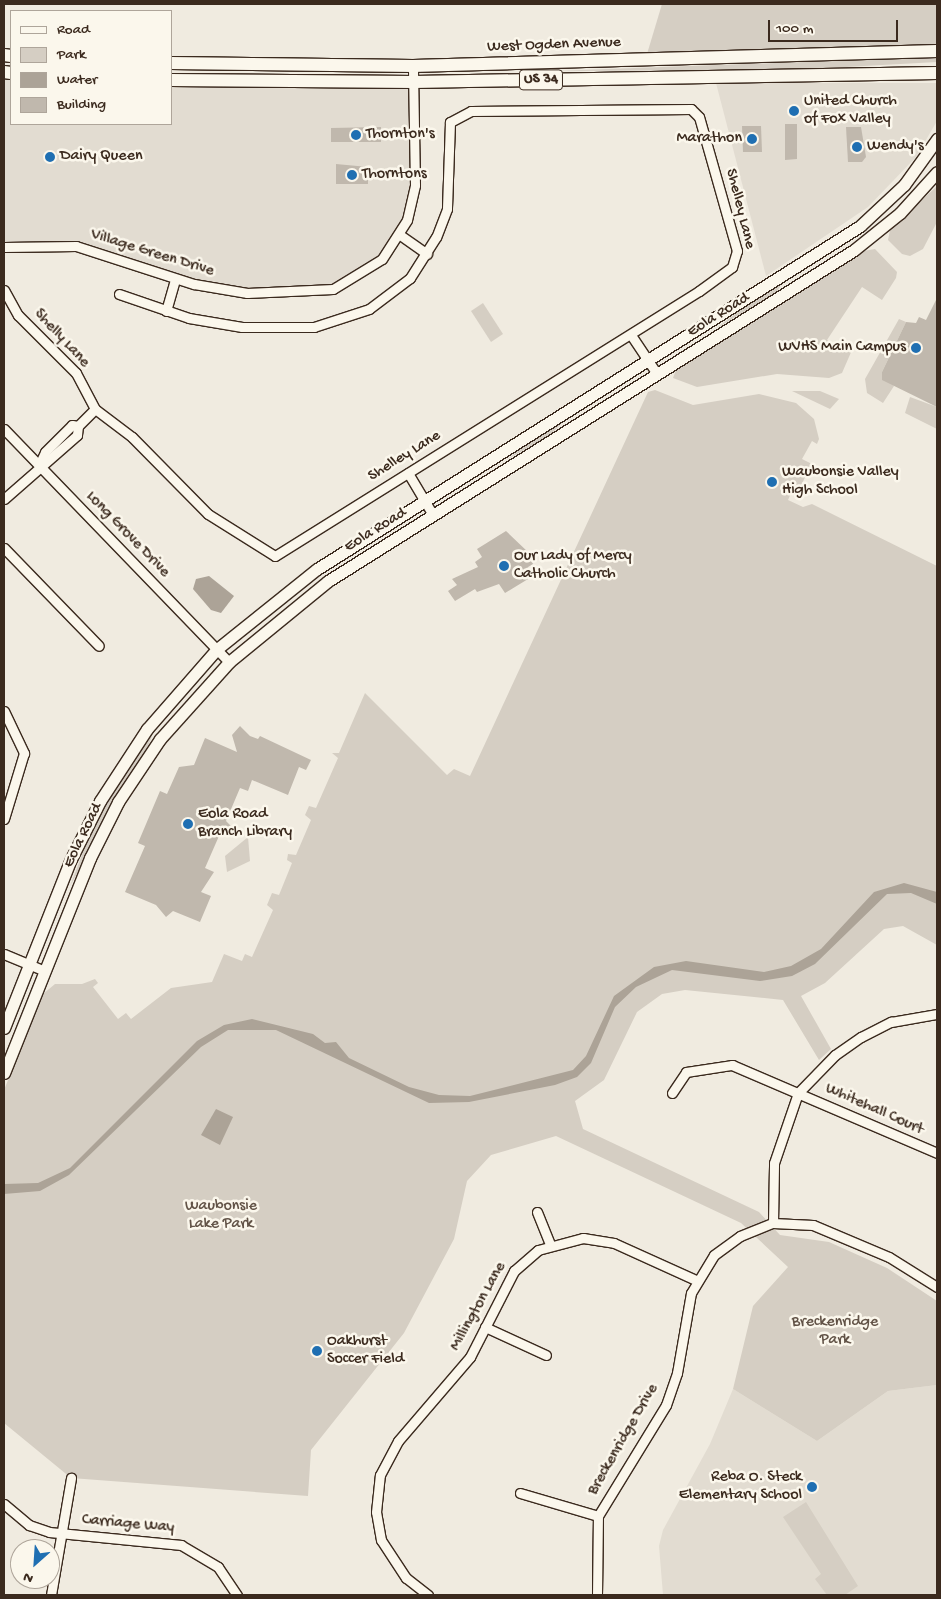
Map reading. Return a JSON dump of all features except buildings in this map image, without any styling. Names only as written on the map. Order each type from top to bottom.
[{"type":"main road","name":"West Ogden Avenue","points":[[172,63],[413,66],[937,51]]},
{"type":"main road","points":[[176,80],[187,63]]},
{"type":"main road","name":"West Ogden Avenue","points":[[176,80],[414,82],[937,73]]},
{"type":"main road","name":"Eola Road","points":[[4,1028],[29,964],[100,801],[147,729],[217,649],[293,585],[860,226],[904,185],[937,139]]},
{"type":"main road","name":"Eola Road","points":[[4,1073],[90,858],[118,802],[160,739],[228,662],[290,608],[433,515],[872,237],[937,172]]},
{"type":"street","name":"Village Green Drive","points":[[4,247],[37,243],[76,246],[175,279],[265,294],[334,289],[373,266],[400,235],[415,185],[413,66]]},
{"type":"street","name":"Shelley Lane","points":[[95,409],[132,437],[208,514],[270,555],[285,552],[408,473],[631,335],[727,272],[737,257],[699,117],[691,108],[471,111],[454,116],[447,138],[447,209],[427,254],[398,291],[336,323],[290,328],[242,327],[166,311],[119,294]]},
{"type":"street","points":[[400,235],[427,254]]},
{"type":"street","points":[[166,311],[175,279]]},
{"type":"street","name":"Shelly Lane","points":[[4,290],[18,315],[76,373],[95,409]]},
{"type":"street","points":[[631,335],[657,374]]},
{"type":"street","points":[[4,500],[39,465],[44,452],[72,425],[78,426],[95,409]]},
{"type":"street","name":"Long Grove Drive","points":[[4,428],[228,662]]},
{"type":"street","points":[[408,473],[433,515]]},
{"type":"street","points":[[4,548],[99,646]]},
{"type":"street","points":[[4,711],[22,744],[24,765],[4,819]]},
{"type":"street","points":[[4,954],[45,970]]},
{"type":"street","points":[[773,1223],[774,1163],[798,1093],[826,1062],[861,1037],[892,1022],[937,1014]]},
{"type":"street","name":"Whitehall Court","points":[[672,1093],[686,1072],[722,1065],[744,1068],[937,1153]]},
{"type":"street","points":[[537,1212],[550,1244]]},
{"type":"street","name":"Breckenridge Drive","points":[[597,1595],[598,1516],[671,1392],[696,1280],[726,1245],[773,1223],[813,1225],[837,1233],[899,1262],[937,1287]]},
{"type":"street","name":"Millington Lane","points":[[428,1595],[395,1565],[381,1540],[376,1512],[378,1482],[393,1448],[463,1367],[514,1271],[550,1244],[583,1238],[614,1243],[696,1280]]},
{"type":"street","points":[[485,1327],[546,1355]]},
{"type":"street","points":[[51,1595],[71,1478]]},
{"type":"street","points":[[520,1494],[598,1516]]},
{"type":"street","name":"Carriage Way","points":[[4,1504],[29,1525],[62,1534],[181,1545],[218,1567],[237,1595]]},
{"type":"shaded area","points":[[4,78],[10,78],[10,125],[172,125],[172,82],[420,89],[414,211],[398,244],[382,261],[345,287],[323,293],[259,298],[185,286],[58,245],[4,248]]},
{"type":"shaded area","points":[[716,83],[937,83],[937,121],[916,157],[868,207],[766,276]]},
{"type":"shaded area","name":"Reba O. Steck Elementary School","points":[[937,1385],[937,1595],[663,1595],[659,1546],[663,1530],[710,1444],[733,1389],[817,1441],[888,1391]]},
{"type":"green space","points":[[662,4],[937,4],[937,47],[647,54]]},
{"type":"green space","points":[[937,57],[937,62],[791,70],[554,71]]},
{"type":"green space","points":[[937,186],[937,222],[923,249],[910,256],[902,254],[888,240],[890,230]]},
{"type":"green space","points":[[875,249],[897,272],[896,278],[882,300],[862,287],[827,340],[841,350],[846,344],[852,350],[842,373],[829,378],[777,374],[697,387],[673,378],[677,367],[863,251]]},
{"type":"green space","points":[[784,280],[776,293],[717,328],[754,299]]},
{"type":"green space","points":[[483,303],[503,334],[491,342],[471,311]]},
{"type":"green space","points":[[899,319],[906,322],[882,372],[894,386],[883,403],[867,393],[865,379]]},
{"type":"green space","name":"Waubonsie Lake Park","points":[[655,390],[693,405],[759,394],[796,403],[814,419],[819,439],[817,444],[812,441],[802,459],[812,464],[797,493],[792,491],[788,500],[803,507],[812,504],[937,566],[937,945],[903,926],[884,929],[825,983],[801,996],[831,1049],[819,1060],[783,1000],[685,990],[662,994],[637,1012],[604,1080],[575,1101],[583,1129],[759,1212],[780,1235],[829,1242],[887,1268],[937,1301],[937,1385],[888,1391],[817,1441],[733,1389],[753,1306],[788,1267],[741,1223],[556,1136],[491,1155],[467,1181],[454,1239],[404,1333],[311,1450],[308,1496],[71,1478],[4,1423],[4,1090],[43,994],[55,984],[82,984],[95,979],[98,983],[93,987],[118,1019],[126,1013],[131,1019],[171,988],[212,982],[224,954],[242,961],[245,954],[252,957],[273,910],[267,905],[272,893],[279,895],[292,863],[287,860],[288,854],[296,855],[311,820],[305,815],[309,806],[316,808],[338,758],[332,753],[339,753],[365,693],[447,775],[454,769],[470,776],[648,392]]},
{"type":"green space","points":[[792,391],[820,391],[839,399],[830,409]]},
{"type":"green space","points":[[910,397],[937,407],[937,429],[905,413]]},
{"type":"green space","points":[[571,414],[549,436],[508,459],[530,441]]},
{"type":"green space","points":[[156,725],[149,744],[70,886],[94,824]]},
{"type":"green space","points":[[248,837],[250,861],[227,872],[225,856]]},
{"type":"green space","points":[[806,1502],[858,1586],[845,1595],[827,1595],[815,1579],[821,1574],[783,1517]]},
{"type":"water","points":[[209,576],[234,596],[221,613],[211,610],[193,589],[196,579]]},
{"type":"water","points":[[904,883],[937,892],[937,904],[911,893],[887,894],[815,964],[792,976],[760,981],[672,970],[636,987],[615,1007],[591,1063],[577,1077],[555,1085],[469,1102],[429,1103],[276,1030],[228,1030],[201,1047],[69,1175],[40,1191],[4,1194],[4,1184],[38,1183],[70,1168],[197,1041],[224,1025],[252,1019],[313,1034],[325,1043],[336,1042],[349,1058],[409,1087],[439,1095],[470,1096],[573,1070],[586,1056],[614,996],[654,967],[686,961],[764,972],[791,966],[821,949],[874,892]]},
{"type":"water","points":[[216,1109],[233,1117],[220,1145],[201,1135]]},
{"type":"place","name":"United Church of Fox Valley","points":[[794,111]]},
{"type":"place","name":"Thornton's","points":[[356,135]]},
{"type":"place","name":"Marathon","points":[[752,139]]},
{"type":"place","name":"Wendy's","points":[[857,147]]},
{"type":"place","name":"Dairy Queen","points":[[50,157]]},
{"type":"place","name":"Thorntons","points":[[352,175]]},
{"type":"place","name":"WVHS Main Campus","points":[[916,348]]},
{"type":"place","name":"Waubonsie Valley High School","points":[[772,482]]},
{"type":"place","name":"Our Lady of Mercy Catholic Church","points":[[504,566]]},
{"type":"place","name":"Eola Road Branch Library","points":[[188,824]]},
{"type":"place","name":"Oakhurst Soccer Field","points":[[317,1351]]},
{"type":"place","name":"Reba O. Steck Elementary School","points":[[812,1487]]},
{"type":"park label","name":"Breckenridge Park","points":[[835,1332]]}]
